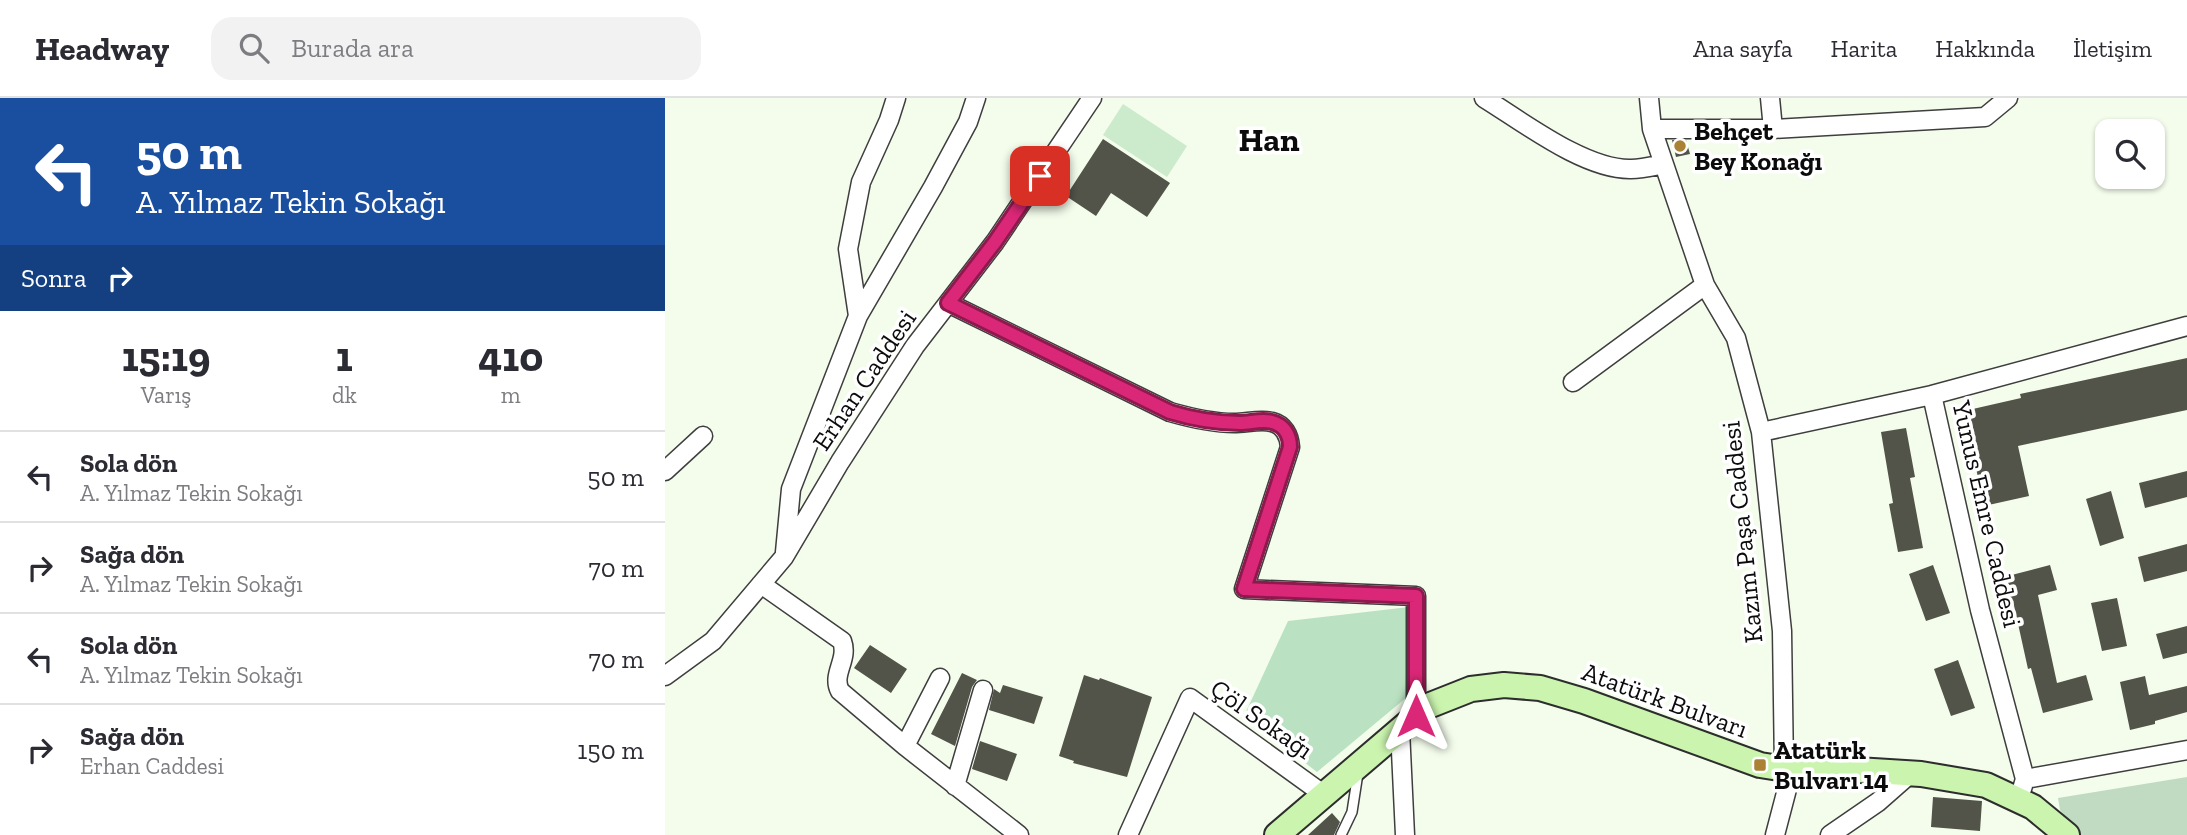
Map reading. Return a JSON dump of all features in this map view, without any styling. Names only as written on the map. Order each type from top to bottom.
[{"type":"main road","name":"Atatürk Bulvarı","points":[[1277,835],[1428,706],[1456,694],[1486,687],[1522,685],[1584,701],[1744,761],[1788,770],[1911,774],[1970,781],[2002,791],[2022,789],[2067,835]]},
{"type":"street","points":[[858,316],[848,248],[861,182],[896,98]]},
{"type":"street","points":[[784,557],[791,489],[858,316],[933,187],[968,122],[976,98]]},
{"type":"street","name":"Erhan Caddesi","points":[[665,676],[713,641],[784,557],[840,462],[915,346],[995,242],[1092,98]]},
{"type":"street","points":[[1484,98],[1597,164],[1630,169],[1664,164]]},
{"type":"street","name":"Kazım Paşa Caddesi","points":[[1649,98],[1652,128],[1664,164],[1705,285],[1736,338],[1761,432],[1782,631],[1788,770],[1775,835]]},
{"type":"street","points":[[1770,98],[1773,129]]},
{"type":"street","points":[[1652,128],[1773,129],[1985,117],[2008,98]]},
{"type":"street","points":[[1573,382],[1705,285]]},
{"type":"street","points":[[948,303],[1170,412],[1205,421],[1268,421],[1280,426],[1288,436],[1290,447],[1244,589],[1416,596],[1408,723],[1405,835]]},
{"type":"street","name":"Yunus Emre Caddesi","points":[[2022,789],[1932,395],[2187,326]]},
{"type":"street","points":[[1761,432],[1932,395]]},
{"type":"street","points":[[665,471],[703,436]]},
{"type":"street","points":[[761,584],[839,636],[845,652],[836,681],[838,688],[905,746],[1019,835]]},
{"type":"street","points":[[905,746],[940,678]]},
{"type":"street","points":[[955,786],[983,690]]},
{"type":"street","name":"Çöl Sokağı","points":[[1129,835],[1190,698],[1323,794]]},
{"type":"street","points":[[2022,789],[2187,750]]},
{"type":"street","points":[[1830,835],[1911,774]]},
{"type":"street","points":[[1854,835],[1861,813]]},
{"type":"lane","points":[[1341,835],[1352,813],[1360,763]]},
{"type":"green space","points":[[1123,104],[1187,146],[1167,177],[1103,135]]},
{"type":"green space","points":[[1409,607],[1407,697],[1317,772],[1244,716],[1288,621]]},
{"type":"green space","points":[[2187,777],[2187,835],[2081,835],[2060,810],[2058,798]]},
{"type":"building","points":[[1103,139],[1170,183],[1147,217],[1111,193],[1096,216],[1066,196]]},
{"type":"building","name":"Behçet Bey Konağı","points":[[1672,140],[1686,140],[1690,154],[1676,157]]},
{"type":"building","points":[[2187,358],[2187,410],[2018,446],[2029,496],[1984,506],[1964,411],[2021,398],[2020,394]]},
{"type":"building","points":[[1906,428],[1915,477],[1910,478],[1923,548],[1898,552],[1889,504],[1893,503],[1881,432]]},
{"type":"building","points":[[2187,471],[2187,497],[2145,508],[2139,483]]},
{"type":"building","points":[[2111,491],[2124,538],[2100,546],[2086,499]]},
{"type":"building","points":[[2187,544],[2187,571],[2144,582],[2138,557]]},
{"type":"building","points":[[1933,565],[1950,613],[1926,621],[1909,574]]},
{"type":"building","points":[[2050,565],[2057,590],[2038,595],[2057,683],[2086,675],[2093,700],[2043,713],[2031,668],[2028,669],[2013,601],[2007,603],[2000,578]]},
{"type":"building","points":[[2117,598],[2127,646],[2102,651],[2091,603]]},
{"type":"building","points":[[2187,626],[2187,653],[2163,659],[2156,634]]},
{"type":"building","points":[[870,645],[907,669],[891,693],[854,668]]},
{"type":"building","points":[[1958,660],[1975,708],[1951,716],[1934,669]]},
{"type":"building","points":[[962,673],[977,680],[972,687],[955,746],[931,734]]},
{"type":"building","points":[[1084,675],[1152,697],[1127,777],[1073,763],[1074,761],[1059,756]]},
{"type":"building","points":[[2145,676],[2149,695],[2187,686],[2187,712],[2130,730],[2120,682]]},
{"type":"building","points":[[1003,685],[1043,697],[1034,724],[989,710],[994,689],[1000,693]]},
{"type":"building","points":[[980,741],[1017,754],[1007,781],[972,769]]},
{"type":"building","points":[[1933,797],[1982,801],[1980,831],[1931,827]]},
{"type":"building","points":[[1332,813],[1340,822],[1334,835],[1308,835]]},
{"type":"place","name":"Behçet Bey Konağı","points":[[1680,146]]},
{"type":"place","name":"Atatürk Bulvarı 14","points":[[1760,765]]},
{"type":"district","name":"Han","points":[[1269,139]]},
{"type":"route","points":[[1040,176],[995,242],[948,303],[1153,406],[1205,421],[1268,421],[1280,426],[1288,436],[1290,447],[1244,589],[1416,596],[1416,716]]}]
